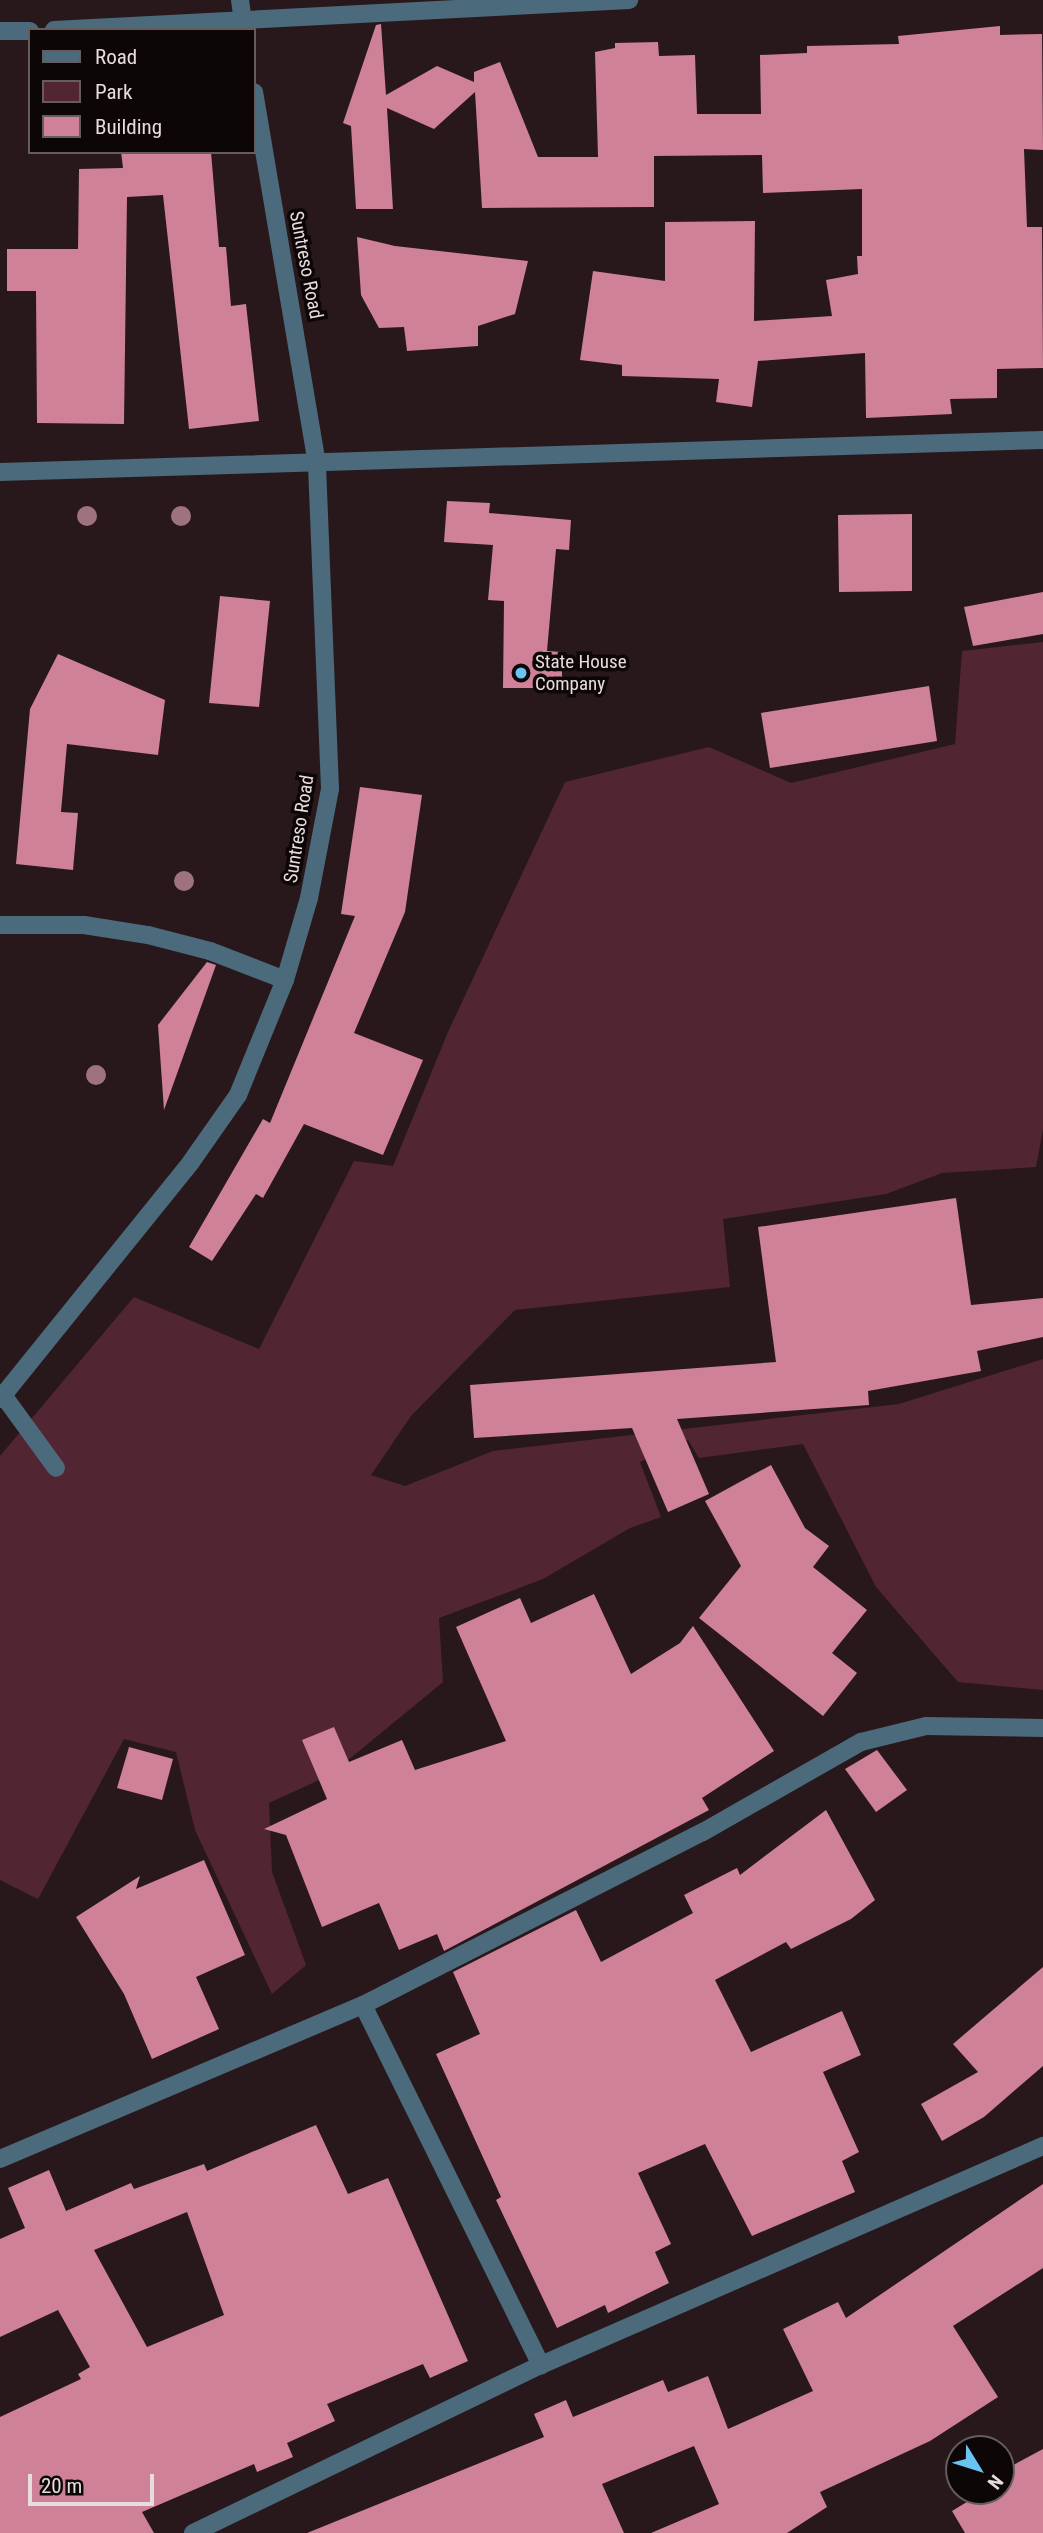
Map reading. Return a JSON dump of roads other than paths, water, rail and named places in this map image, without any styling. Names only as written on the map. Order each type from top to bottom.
[{"type":"street","points":[[240,0],[244,27]]},
{"type":"street","points":[[181,28],[244,27],[629,0]]},
{"type":"street","points":[[0,32],[28,30]]},
{"type":"street","name":"Suntreso Road","points":[[2,1397],[191,1162],[238,1095],[285,980],[309,898],[330,789],[317,464],[256,104]]},
{"type":"street","points":[[0,472],[1043,440]]},
{"type":"street","points":[[0,925],[84,925],[148,935],[210,951],[285,980]]},
{"type":"street","points":[[2,1397],[56,1468]]},
{"type":"street","points":[[0,2159],[363,2005],[703,1832],[861,1742],[926,1726],[1043,1728]]},
{"type":"street","points":[[363,2005],[541,2365]]},
{"type":"street","points":[[193,2533],[541,2365],[1043,2146]]},
{"type":"place","name":"State House Company","points":[[521,673]]}]
